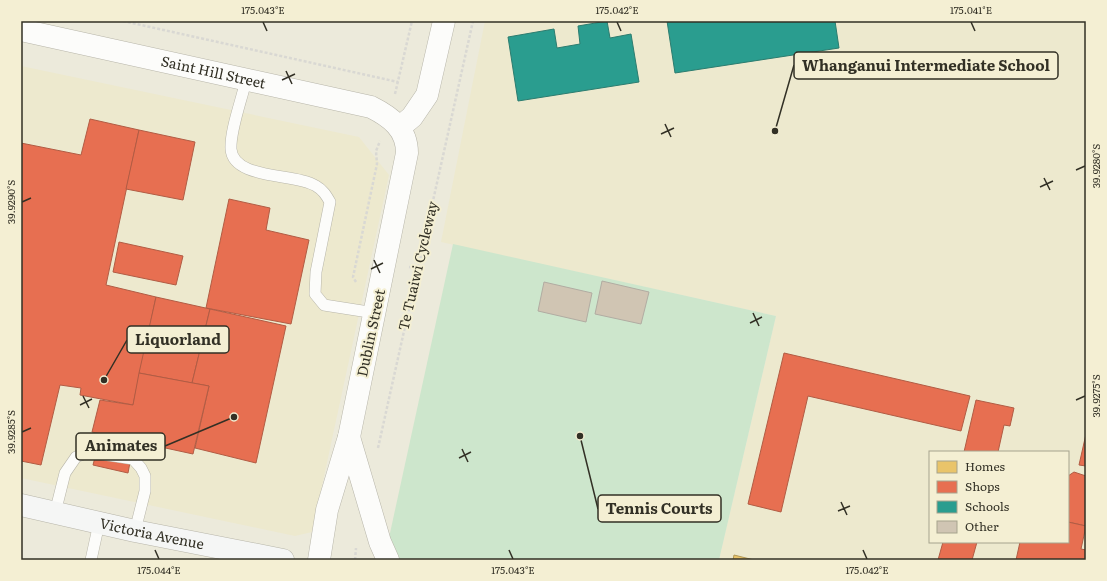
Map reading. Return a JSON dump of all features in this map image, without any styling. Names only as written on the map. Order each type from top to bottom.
[{"type":"main road","name":"Victoria Avenue","points":[[21,505],[135,531],[283,560]]},
{"type":"street","points":[[400,127],[412,117],[427,95],[444,21]]},
{"type":"street","name":"Saint Hill Street","points":[[21,30],[371,107],[383,113],[400,127]]},
{"type":"street","name":"Dublin Street","points":[[319,560],[329,503],[349,437],[408,153],[407,142],[400,127]]},
{"type":"street","points":[[349,437],[380,542],[388,560]]},
{"type":"lane","points":[[246,80],[232,137],[231,149],[234,160],[244,168],[315,185],[325,193],[330,202],[316,272],[315,294],[324,305],[375,313]]},
{"type":"lane","points":[[55,513],[65,474],[76,457],[88,452],[133,459],[141,468],[145,476],[145,491],[135,531]]},
{"type":"lane","points":[[91,560],[99,523]]},
{"type":"path","points":[[123,21],[398,82]]},
{"type":"path","points":[[397,89],[412,21]]},
{"type":"path","name":"Te Tuaiwi Cycleway","points":[[378,451],[473,21]]},
{"type":"path","points":[[356,283],[353,278],[377,164],[376,151],[379,144]]},
{"type":"path","points":[[411,267],[418,268]]},
{"type":"path","points":[[355,560],[356,545]]},
{"type":"shaded area","points":[[485,21],[1086,21],[1086,560],[719,560],[776,316],[441,242]]},
{"type":"shaded area","points":[[21,66],[359,137],[389,175],[312,532],[295,536],[21,478]]},
{"type":"green space","points":[[453,244],[776,316],[719,560],[404,560],[385,556]]},
{"type":"building: Homes","points":[[734,555],[754,560],[733,560]]},
{"type":"building: Shops","points":[[90,119],[139,130],[106,285],[156,297],[133,405],[80,395],[81,388],[60,385],[41,465],[21,461],[21,143],[81,155]]},
{"type":"building: Shops","points":[[139,130],[195,142],[183,200],[126,189]]},
{"type":"building: Shops","points":[[229,199],[270,208],[266,230],[309,240],[291,324],[206,308]]},
{"type":"building: Shops","points":[[119,242],[183,256],[176,285],[113,272]]},
{"type":"building: Shops","points":[[156,297],[210,309],[192,383],[139,373]]},
{"type":"building: Shops","points":[[210,309],[286,326],[256,463],[195,448],[209,386],[192,383]]},
{"type":"building: Shops","points":[[784,353],[970,396],[961,431],[808,396],[781,512],[748,504]]},
{"type":"building: Shops","points":[[139,373],[209,386],[193,454],[92,432],[100,400],[133,405]]},
{"type":"building: Shops","points":[[976,400],[1014,408],[1010,426],[1004,425],[998,451],[964,451]]},
{"type":"building: Shops","points":[[101,434],[134,441],[128,473],[93,465]]},
{"type":"building: Shops","points":[[1086,434],[1086,466],[1079,465]]},
{"type":"building: Shops","points":[[1074,472],[1086,476],[1086,526],[1069,522],[1069,475]]},
{"type":"building: Shops","points":[[1069,522],[1086,526],[1081,549],[1086,550],[1086,560],[1016,560],[1020,543],[1069,543]]},
{"type":"building: Shops","points":[[943,543],[977,543],[972,560],[938,560]]},
{"type":"building: Schools","points":[[607,21],[610,38],[631,34],[639,82],[518,101],[508,37],[554,29],[557,48],[580,44],[578,26]]},
{"type":"building: Schools","points":[[667,21],[835,21],[839,48],[675,73]]},
{"type":"building: Other","points":[[602,281],[649,292],[641,324],[595,314]]},
{"type":"building: Other","points":[[544,282],[592,293],[586,322],[538,311]]},
{"type":"place","name":"Whanganui Intermediate School","points":[[775,131]]},
{"type":"place","name":"Liquorland","points":[[104,380]]},
{"type":"place","name":"Animates","points":[[234,417]]},
{"type":"place","name":"Tennis Courts","points":[[580,436]]}]
